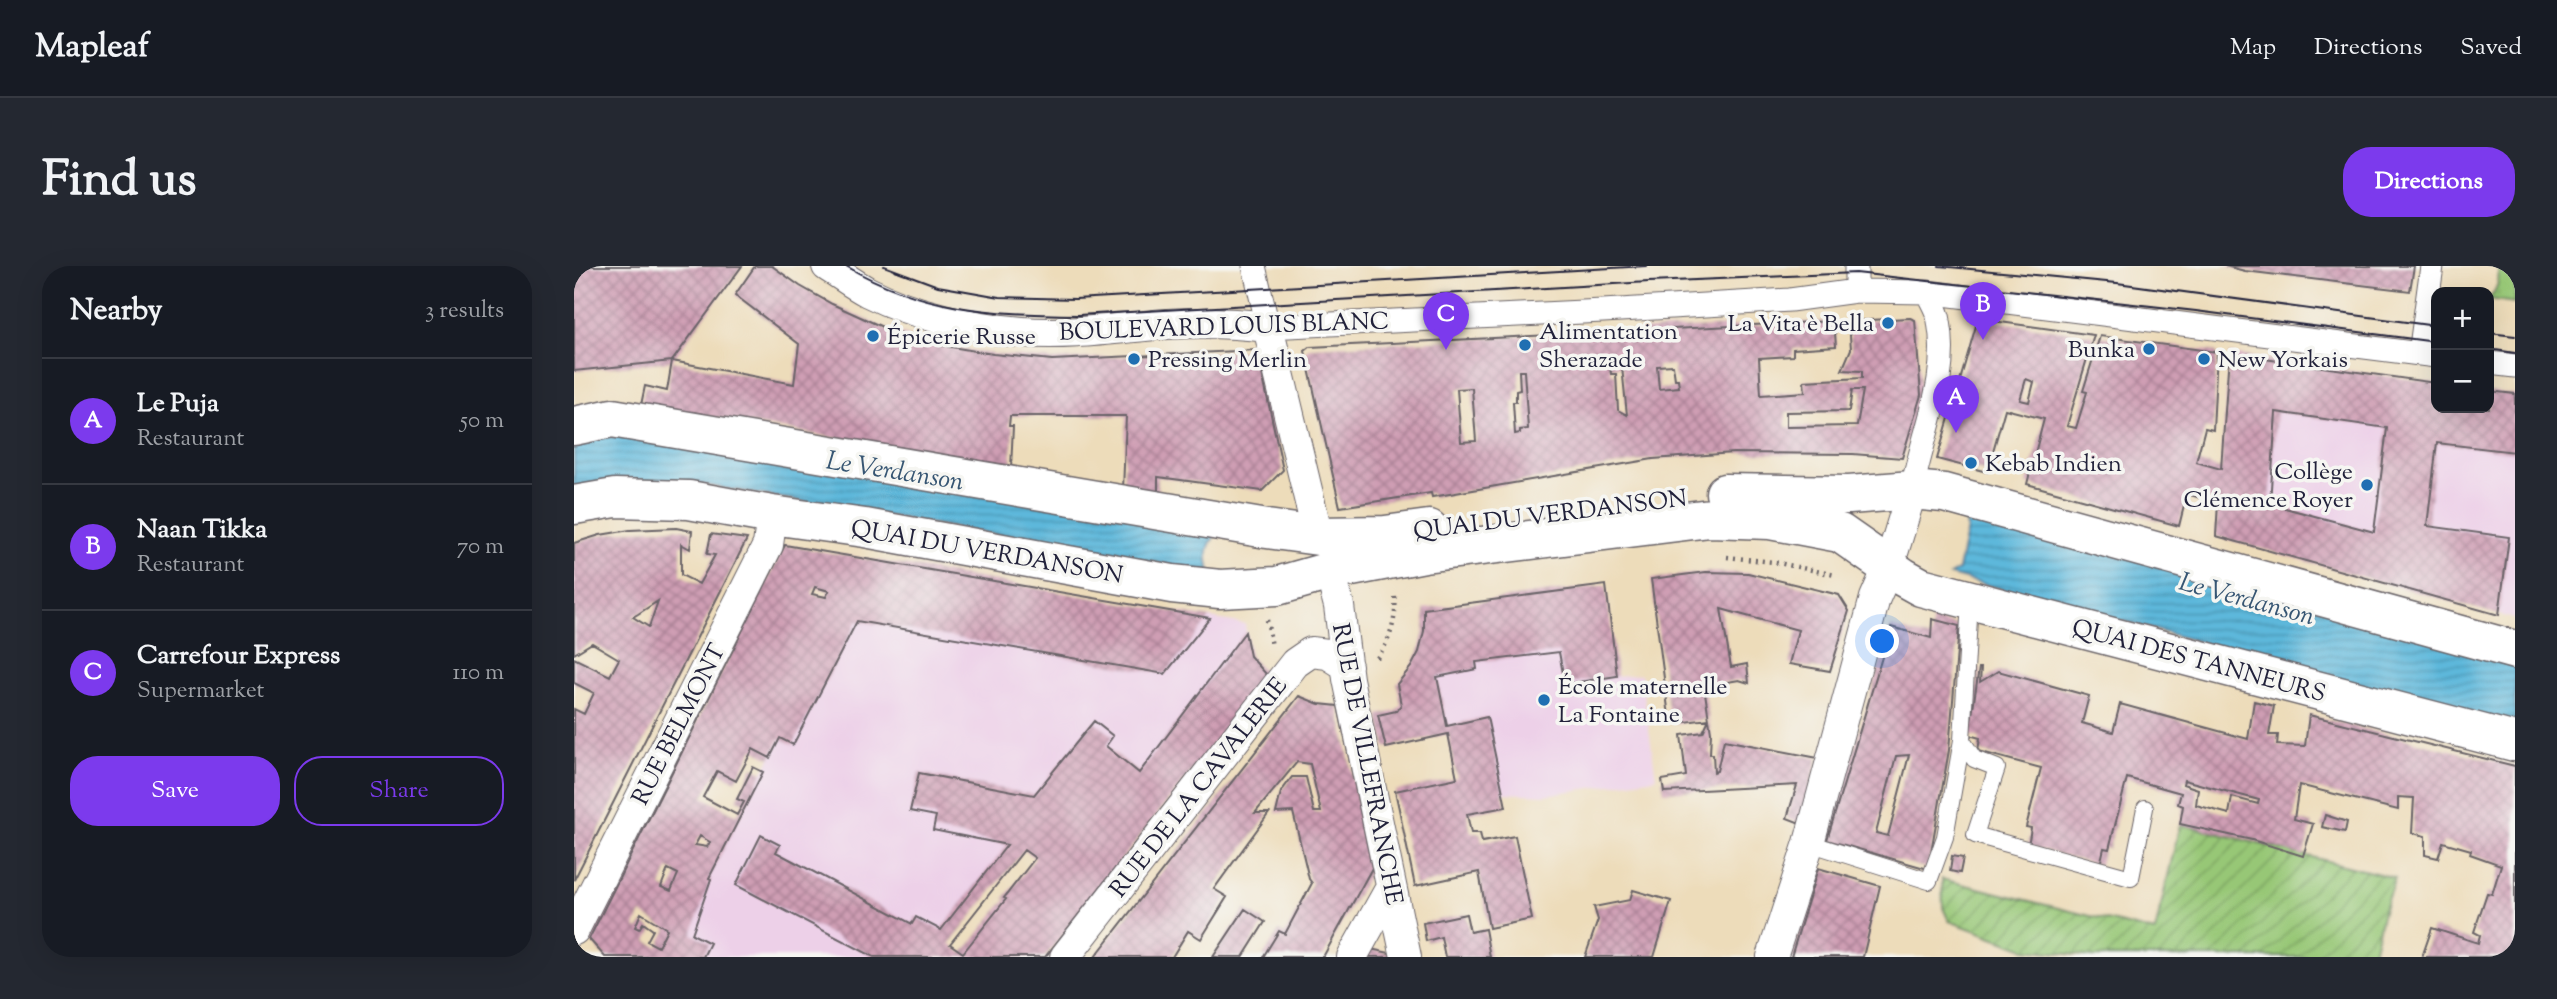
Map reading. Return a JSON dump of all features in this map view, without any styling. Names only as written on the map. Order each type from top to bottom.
[{"type":"main road","name":"QUAI DU VERDANSON","points":[[574,426],[612,418],[1267,529],[1324,553],[1424,553],[1710,518],[1770,520],[1840,533],[1889,566]]},
{"type":"main road","name":"QUAI DU VERDANSON","points":[[574,505],[615,498],[689,500],[865,528],[1172,584],[1220,589],[1277,586],[1324,553],[1385,535],[1720,493],[1849,495],[1912,490],[1969,498],[2515,650]]},
{"type":"main road","name":"QUAI DES TANNEURS","points":[[1889,566],[1922,587],[1970,601],[2515,742]]},
{"type":"street","name":"BOULEVARD LOUIS BLANC","points":[[827,266],[867,292],[903,307],[964,324],[1024,332],[1101,331],[1169,324],[1232,323],[1268,327],[1630,310],[1790,300],[1856,291],[1927,292],[2428,355]]},
{"type":"street","points":[[1254,266],[1268,327]]},
{"type":"street","points":[[1856,266],[1856,291]]},
{"type":"street","points":[[2428,355],[2432,266]]},
{"type":"street","points":[[1772,957],[1809,843],[1875,598],[1889,566],[1933,407],[1943,358],[1939,319],[1927,292]]},
{"type":"street","name":"RUE DE VILLEFRANCHE","points":[[1268,327],[1339,607],[1347,666],[1406,957]]},
{"type":"street","points":[[2494,364],[2515,366]]},
{"type":"street","name":"RUE BELMONT","points":[[574,930],[768,545],[772,515]]},
{"type":"street","name":"RUE DE LA CAVALERIE","points":[[1065,957],[1295,663],[1311,652],[1328,654],[1347,666]]},
{"type":"street","points":[[1352,957],[1390,888]]},
{"type":"lane","points":[[1809,843],[1929,881],[1945,837],[1962,740],[1970,601]]},
{"type":"lane","points":[[1962,740],[1974,758],[1997,768],[1975,835],[2131,878],[2145,807]]},
{"type":"path","points":[[1716,556],[1774,562],[1843,577]]},
{"type":"shaded area","name":"Collège Clémence Royer","points":[[2229,354],[2431,382],[2431,413],[2487,413],[2515,419],[2515,619],[2216,536]]},
{"type":"shaded area","points":[[872,560],[1245,624],[1250,656],[1267,675],[1171,798],[1106,746],[939,957],[677,957],[689,933],[660,917],[682,863],[731,834]]},
{"type":"shaded area","name":"École maternelle La Fontaine","points":[[1606,585],[1617,676],[1641,674],[1656,778],[1545,795],[1503,793],[1487,717],[1447,726],[1437,677],[1397,684],[1419,652],[1424,631],[1424,609]]},
{"type":"green space","points":[[2497,266],[2515,266],[2515,303],[2494,300],[2499,276]]},
{"type":"green space","points":[[2180,824],[2395,878],[2383,911],[2372,957],[2094,957],[2025,949],[1949,921],[1943,908],[1942,879],[2155,932]]},
{"type":"water","points":[[642,436],[1219,531],[1208,550],[1210,572],[695,483],[626,479],[574,487],[574,440]]},
{"type":"water","name":"Le Verdanson","points":[[1965,516],[2515,658],[2515,726],[1950,575],[1958,570],[1967,528]]},
{"type":"building","points":[[574,266],[742,266],[672,361],[574,371]]},
{"type":"building","points":[[755,266],[772,266],[832,304],[889,330],[934,344],[993,354],[1052,360],[1257,350],[1283,470],[1262,491],[1158,477],[1158,496],[1123,490],[1126,416],[1010,416],[1009,426],[1013,426],[1011,468],[641,405],[645,386],[667,391],[672,361],[794,384],[799,344],[735,295]]},
{"type":"building","points":[[2225,266],[2414,266],[2410,291],[2245,271]]},
{"type":"building","points":[[1978,319],[2094,335],[2067,426],[2076,428],[2087,392],[2083,391],[2100,336],[2217,352],[2213,430],[2205,428],[2196,462],[2221,469],[2229,354],[2431,382],[2431,413],[2494,413],[2494,392],[2515,394],[2515,452],[2437,443],[2427,526],[2509,537],[2499,615],[2216,536],[2218,503],[2187,494],[2179,526],[2027,484],[2044,419],[2005,409],[1987,472],[1937,459]],"holes":[[[2026,379],[2034,382],[2029,402],[2020,400]],[[2276,412],[2387,428],[2374,532],[2270,504]]]},
{"type":"building","points":[[1915,320],[1921,395],[1902,458],[1853,454],[1733,453],[1653,459],[1432,497],[1431,493],[1340,507],[1305,351],[1310,347],[1834,321],[1836,346],[1793,349],[1793,356],[1759,358],[1761,395],[1805,392],[1804,381],[1862,378],[1862,371],[1842,370],[1851,349],[1849,321]],"holes":[[[1673,365],[1679,387],[1659,389],[1657,366]],[[1610,367],[1622,367],[1627,415],[1618,410],[1616,374],[1611,374]],[[1519,371],[1524,371],[1528,429],[1515,434],[1513,402],[1516,402],[1516,391],[1520,390]],[[1472,388],[1476,441],[1461,442],[1457,389]],[[1852,390],[1863,390],[1857,426],[1786,427],[1786,412],[1849,411]]]},
{"type":"building","points":[[676,528],[692,531],[690,549],[681,544],[681,575],[699,584],[715,555],[707,554],[711,534],[747,539],[574,880],[574,709],[584,714],[594,693],[574,683],[574,658],[610,676],[619,659],[592,643],[574,654],[574,543],[630,530]],"holes":[[[658,601],[649,627],[633,617]]]},
{"type":"building","points":[[785,545],[1210,618],[1165,674],[857,621],[793,745],[780,738],[770,758],[753,749],[736,781],[717,771],[703,797],[737,815],[744,802],[737,799],[753,767],[763,772],[709,878],[711,879],[692,934],[710,943],[703,957],[605,957],[589,939]],"holes":[[[815,587],[829,591],[826,597],[812,594]],[[700,836],[710,842],[707,847],[695,845]],[[668,869],[678,874],[671,891],[661,887]],[[641,913],[667,929],[658,947],[647,941],[653,930],[643,923],[639,929],[635,927]]]},
{"type":"building","points":[[1706,572],[1748,573],[1839,595],[1849,611],[1830,671],[1789,664],[1798,630],[1721,609],[1731,667],[1747,664],[1749,683],[1739,680],[1704,686],[1709,719],[1670,724],[1651,579]]},
{"type":"building","points":[[1606,585],[1617,676],[1565,684],[1559,652],[1476,662],[1477,669],[1437,677],[1447,726],[1487,717],[1506,807],[1467,814],[1471,833],[1480,833],[1482,842],[1515,836],[1532,919],[1489,928],[1479,872],[1415,886],[1395,791],[1457,778],[1448,734],[1386,748],[1378,715],[1396,711],[1401,705],[1397,684],[1419,652],[1424,631],[1424,609]]},
{"type":"building","points":[[1932,619],[1959,626],[1949,750],[1928,869],[1827,840],[1891,627],[1931,638]],"holes":[[[1909,755],[1888,836],[1876,833],[1896,756]]]},
{"type":"building","points":[[1245,632],[1250,656],[1267,675],[1045,957],[874,957],[736,885],[761,835],[780,845],[776,852],[912,924],[916,917],[941,930],[1007,845],[933,830],[936,816],[910,811],[919,773],[1034,795],[1094,721],[1113,736],[1106,746],[1139,773]],"holes":[[[1024,850],[1035,858],[963,953],[950,944]]]},
{"type":"building","points":[[1981,668],[1980,682],[1998,671],[2089,696],[2082,723],[2113,732],[2120,704],[2248,739],[2254,701],[2274,706],[2269,735],[2278,735],[2277,745],[2305,746],[2309,715],[2515,766],[2515,957],[2422,957],[2432,928],[2478,943],[2480,935],[2474,932],[2487,893],[2492,894],[2501,865],[2470,854],[2471,850],[2443,842],[2438,858],[2425,855],[2425,836],[2412,833],[2414,798],[2398,797],[2398,810],[2299,785],[2294,819],[2313,824],[2303,856],[2252,840],[2180,824],[2183,806],[2178,804],[2181,793],[2127,778],[2109,849],[2104,848],[2100,865],[2028,846],[2031,828],[2026,827],[2041,768],[1978,751],[1980,738],[1969,735]],"holes":[[[2184,780],[2259,800],[2258,804],[2232,797],[2229,814],[2196,805],[2198,789],[2183,784]]]},
{"type":"building","points":[[1299,696],[1319,704],[1338,706],[1372,868],[1323,957],[1263,957],[1279,931],[1285,934],[1312,883],[1293,812],[1276,813],[1281,792],[1292,777],[1306,777],[1314,812],[1321,812],[1310,764],[1297,762],[1255,813],[1269,813],[1214,889],[1227,897],[1201,939],[1188,931],[1172,957],[1095,957]]},
{"type":"building","points":[[1709,719],[1710,754],[1713,754],[1714,772],[1717,771],[1724,740],[1818,758],[1800,823],[1787,818],[1797,785],[1664,792],[1662,780],[1686,776],[1681,735],[1703,732]]},
{"type":"building","points":[[2325,815],[2347,822],[2345,832],[2322,827]]},
{"type":"building","points":[[1952,856],[1963,858],[1960,873],[1950,871]]},
{"type":"building","points":[[1818,868],[1880,886],[1863,957],[1791,957]]},
{"type":"building","points":[[1633,890],[1671,901],[1654,957],[1585,957],[1598,920],[1594,907],[1630,900]]},
{"type":"building","points":[[1245,909],[1265,922],[1243,957],[1213,957]]},
{"type":"building","points":[[1466,914],[1470,932],[1485,929],[1490,957],[1445,957],[1441,937],[1426,941],[1423,923]]},
{"type":"building","points":[[1370,949],[1390,953],[1391,957],[1366,957]]},
{"type":"tram line","points":[[846,266],[902,292],[958,307],[1016,313],[1078,315],[1649,282],[1856,273],[2196,311],[2431,341]]},
{"type":"tram line","points":[[884,266],[938,286],[1000,297],[1075,299],[1646,266]]},
{"type":"tram line","points":[[1939,266],[2117,283],[2431,325]]},
{"type":"tram line","points":[[2494,334],[2515,336]]},
{"type":"tram line","points":[[2494,350],[2515,353]]},
{"type":"place","name":"La Vita è Bella","points":[[1888,323]]},
{"type":"place","name":"Épicerie Russe","points":[[873,336]]},
{"type":"place","name":"Naan Tikka","points":[[1983,340]]},
{"type":"place","name":"Alimentation Sherazade","points":[[1525,345]]},
{"type":"place","name":"Bunka","points":[[2149,349]]},
{"type":"place","name":"Carrefour Express","points":[[1446,350]]},
{"type":"place","name":"Pressing Merlin","points":[[1134,359]]},
{"type":"place","name":"New Yorkais","points":[[2204,359]]},
{"type":"place","name":"Le Puja","points":[[1956,433]]},
{"type":"place","name":"Kebab Indien","points":[[1971,463]]},
{"type":"place","name":"Collège Clémence Royer","points":[[2367,485]]},
{"type":"place","name":"École maternelle La Fontaine","points":[[1544,700]]}]
